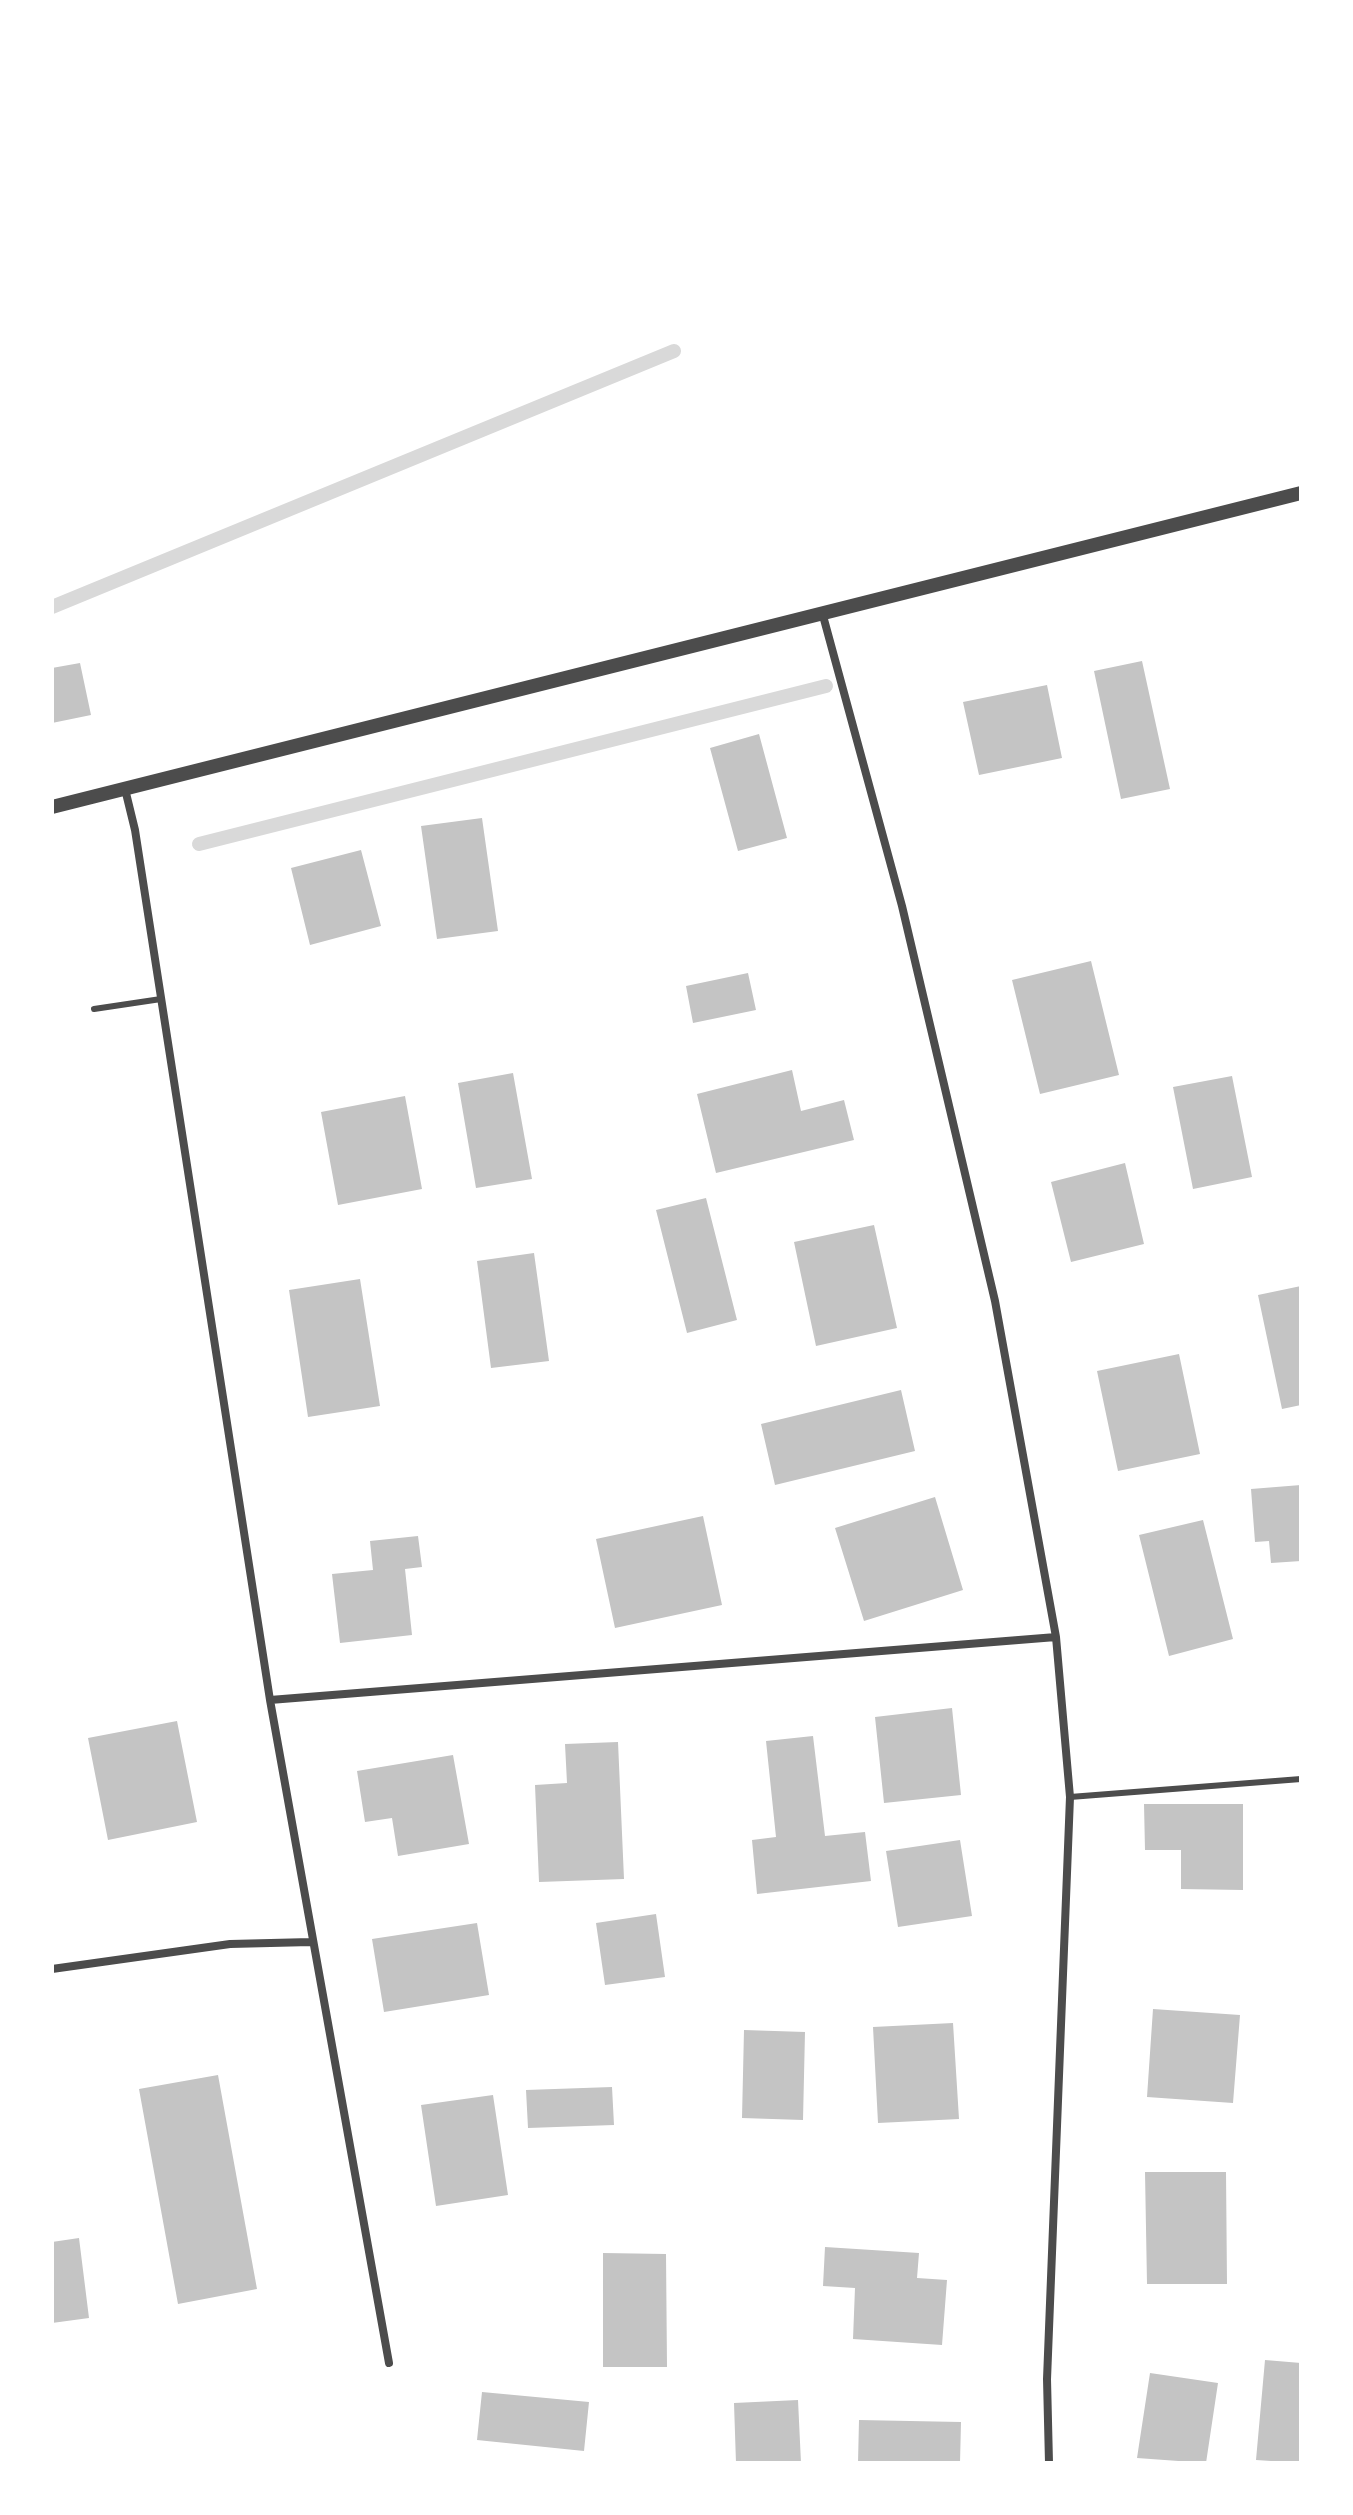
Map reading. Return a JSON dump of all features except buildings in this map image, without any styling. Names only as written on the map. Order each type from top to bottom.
[{"type":"street","points":[[52,807],[1301,493]]},
{"type":"street","points":[[822,611],[898,891],[995,1301],[1056,1637],[1070,1797],[1047,2379],[1049,2463]]},
{"type":"street","points":[[125,789],[161,999],[270,1700],[389,2363]]},
{"type":"street","points":[[270,1700],[1056,1637]]},
{"type":"street","points":[[52,1969],[230,1944],[311,1942]]},
{"type":"lane","points":[[94,1009],[161,999]]},
{"type":"lane","points":[[1070,1797],[1301,1779]]},
{"type":"waterway","points":[[52,607],[674,351]]},
{"type":"waterway","points":[[199,844],[826,686]]}]
